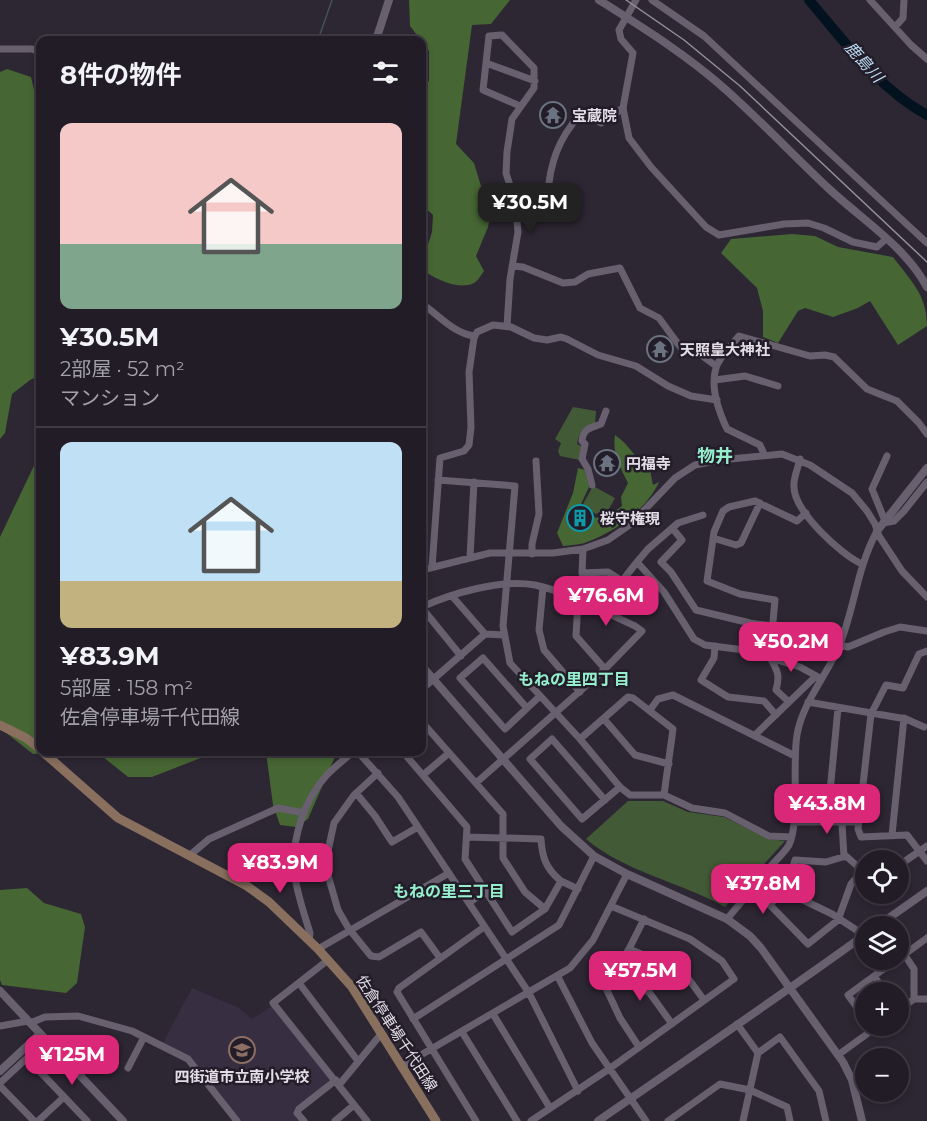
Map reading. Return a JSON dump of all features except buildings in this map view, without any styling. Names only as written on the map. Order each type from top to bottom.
[{"type":"main road","name":"佐倉停車場千代田線","points":[[0,725],[36,746]]},
{"type":"main road","name":"佐倉停車場千代田線","points":[[49,756],[118,818],[262,896],[309,940],[352,987],[434,1120]]},
{"type":"street","points":[[377,36],[389,0]]},
{"type":"street","points":[[598,0],[680,54],[724,88],[828,188],[904,256],[927,287]]},
{"type":"street","points":[[636,0],[620,26],[619,34],[633,52],[623,108],[629,138],[706,227],[719,235],[784,224],[808,223],[852,242],[877,247],[886,239]]},
{"type":"street","points":[[652,0],[704,36],[927,243]]},
{"type":"street","points":[[870,0],[927,59]]},
{"type":"street","points":[[895,27],[903,18],[904,0]]},
{"type":"street","points":[[507,326],[512,266],[518,232],[515,201],[507,180],[506,164],[512,119],[534,88],[535,81],[534,68],[502,35],[489,36],[483,90],[520,106]]},
{"type":"street","points":[[0,49],[36,51]]},
{"type":"street","points":[[486,63],[535,81]]},
{"type":"street","points":[[515,201],[545,200],[548,196],[550,172],[564,132],[579,116],[591,117],[601,123],[623,108]]},
{"type":"street","points":[[512,266],[523,267],[563,282],[575,282],[588,274],[620,268],[640,308],[659,318],[681,348],[697,352],[716,366]]},
{"type":"street","points":[[426,307],[456,330],[474,336]]},
{"type":"street","points":[[432,567],[440,458],[464,451],[471,441],[469,372],[474,336],[477,332],[489,326],[507,326],[534,338],[547,340],[561,337],[598,355],[636,366],[668,386],[691,396],[717,400]]},
{"type":"street","points":[[764,454],[760,444],[727,429],[717,400],[716,366],[739,336],[810,356],[834,357],[867,389],[897,401],[927,434]]},
{"type":"street","points":[[715,380],[745,376],[778,386]]},
{"type":"street","points":[[903,408],[912,409]]},
{"type":"street","points":[[592,485],[588,469],[582,459],[585,444],[582,441],[583,434],[586,430],[601,424],[606,411]]},
{"type":"street","points":[[426,569],[470,557],[510,552],[532,554],[583,549],[608,540],[631,524],[675,478],[695,465],[764,454],[782,454],[800,459],[852,494],[867,511],[902,571],[927,597]]},
{"type":"street","points":[[884,522],[872,489],[887,456]]},
{"type":"street","points":[[800,459],[794,489],[806,513],[837,549],[862,564]]},
{"type":"street","points":[[532,554],[539,514],[536,461]]},
{"type":"street","points":[[727,919],[789,845],[794,822],[795,756],[798,730],[808,702],[819,677],[840,645],[862,564],[877,531],[927,468]]},
{"type":"street","points":[[438,480],[515,486],[504,635],[510,663],[580,739],[620,787],[630,795],[664,795],[692,808],[725,813],[769,836],[791,837]]},
{"type":"street","points":[[470,557],[474,482]]},
{"type":"street","points":[[884,522],[894,521],[927,482]]},
{"type":"street","points":[[767,657],[771,643],[775,600],[740,594],[707,581],[713,538],[723,511],[729,507],[752,501],[797,521],[806,513]]},
{"type":"street","points":[[713,538],[736,545],[741,543],[760,503]]},
{"type":"street","points":[[583,549],[582,573],[608,572],[622,581],[648,549],[678,523],[703,515]]},
{"type":"street","points":[[672,529],[682,540],[661,562],[696,610],[772,626]]},
{"type":"street","points":[[637,562],[664,592],[694,639],[705,645],[752,651],[800,667],[819,677]]},
{"type":"street","points":[[426,606],[452,596],[520,583],[543,587],[642,630],[605,669],[476,783]]},
{"type":"street","points":[[543,587],[539,630],[544,650],[580,692]]},
{"type":"street","points":[[452,596],[485,634]]},
{"type":"street","points":[[578,602],[576,636],[605,669]]},
{"type":"street","points":[[426,613],[460,656]]},
{"type":"street","points":[[840,645],[848,647],[900,627],[927,631]]},
{"type":"street","points":[[426,686],[485,634],[504,635]]},
{"type":"street","points":[[715,646],[714,658],[701,680],[728,697],[764,701],[776,715]]},
{"type":"street","points":[[927,651],[919,654],[903,688],[886,685],[871,714],[858,829],[861,837],[907,835],[924,848],[927,861]]},
{"type":"street","points":[[767,657],[777,670],[779,677],[776,690],[789,702]]},
{"type":"street","points":[[527,708],[483,658],[460,678],[505,729],[540,696]]},
{"type":"street","points":[[426,671],[561,826],[594,856],[627,874],[727,919],[750,936],[792,988],[838,1055],[852,1080],[862,1121]]},
{"type":"street","points":[[756,734],[819,677]]},
{"type":"street","points":[[650,710],[658,699],[671,694],[756,734],[795,756]]},
{"type":"street","points":[[580,739],[630,696],[673,729],[664,795]]},
{"type":"street","points":[[808,702],[904,718],[926,726]]},
{"type":"street","points":[[827,823],[838,708]]},
{"type":"street","points":[[604,718],[635,755],[669,764]]},
{"type":"street","points":[[891,835],[904,718]]},
{"type":"street","points":[[426,727],[503,814],[503,858],[525,892],[545,909]]},
{"type":"street","points":[[605,800],[552,739],[530,759],[582,819],[605,800],[620,787]]},
{"type":"street","points":[[423,776],[449,753]]},
{"type":"street","points":[[309,940],[310,933],[294,869],[298,834],[311,797],[324,778],[349,756]]},
{"type":"street","points":[[362,756],[398,797],[529,993],[578,1091]]},
{"type":"street","points":[[406,756],[467,827],[465,859],[512,932],[545,909],[561,881]]},
{"type":"street","points":[[378,774],[356,793],[334,823],[326,864],[338,910],[350,930],[373,957],[379,957],[421,932],[440,958]]},
{"type":"street","points":[[356,793],[392,842],[418,827]]},
{"type":"street","points":[[189,856],[209,839],[278,808],[304,813]]},
{"type":"street","points":[[794,822],[859,822]]},
{"type":"street","points":[[842,822],[844,857]]},
{"type":"street","points":[[466,837],[541,839],[543,858],[554,875],[578,889]]},
{"type":"street","points":[[909,858],[924,848]]},
{"type":"street","points":[[413,1019],[559,925],[594,856]]},
{"type":"street","points":[[855,864],[846,856],[826,862],[795,860],[788,882],[770,905],[808,944],[838,920],[851,884],[855,881]]},
{"type":"street","points":[[769,869],[788,882],[801,900],[832,914],[838,920],[855,928]]},
{"type":"street","points":[[318,949],[448,873]]},
{"type":"street","points":[[402,1066],[570,968],[586,951],[627,874]]},
{"type":"street","points":[[468,903],[486,891]]},
{"type":"street","points":[[892,916],[927,891]]},
{"type":"street","points":[[531,1121],[578,1091],[734,979],[723,963],[690,939],[610,906]]},
{"type":"street","points":[[639,1047],[620,1018],[606,989],[644,920]]},
{"type":"street","points":[[476,1121],[397,994],[397,990],[484,927]]},
{"type":"street","points":[[909,951],[927,938]]},
{"type":"street","points":[[598,1121],[855,942]]},
{"type":"street","points":[[629,949],[685,974],[704,1000]]},
{"type":"street","points":[[328,960],[273,1003],[366,1121]]},
{"type":"street","points":[[909,965],[914,969],[914,999]]},
{"type":"street","points":[[866,982],[883,970]]},
{"type":"street","points":[[558,976],[592,1043],[646,1121]]},
{"type":"street","points":[[874,976],[878,982]]},
{"type":"street","points":[[611,977],[649,992],[672,1024]]},
{"type":"street","points":[[299,983],[358,1061]]},
{"type":"street","points":[[855,990],[848,995],[855,1005]]},
{"type":"street","points":[[0,991],[123,1121]]},
{"type":"street","points":[[909,1003],[914,999],[927,999]]},
{"type":"street","points":[[493,1014],[550,1108]]},
{"type":"street","points":[[0,1026],[45,1017],[78,1016],[122,1027],[188,1059],[237,1121]]},
{"type":"street","points":[[737,1024],[758,1053]]},
{"type":"street","points":[[462,1032],[517,1121]]},
{"type":"street","points":[[0,1071],[40,1034]]},
{"type":"street","points":[[304,1121],[297,1113],[299,1109],[337,1082],[381,1034]]},
{"type":"street","points":[[838,1055],[862,1036]]},
{"type":"street","points":[[128,1068],[144,1037]]},
{"type":"street","points":[[743,1121],[758,1053],[780,1037],[819,1091],[826,1121]]},
{"type":"street","points":[[64,1097],[36,1121],[0,1084],[27,1058],[87,1121]]},
{"type":"street","points":[[668,1121],[720,1084],[750,1090],[787,1107],[790,1121]]},
{"type":"street","points":[[335,1121],[354,1104]]},
{"type":"street","points":[[676,1116],[683,1121]]},
{"type":"shaded area","name":"四街道市立南小学校","points":[[192,988],[239,1008],[252,1019],[272,1006],[331,1079],[293,1111],[301,1121],[242,1121],[191,1057],[163,1043]]},
{"type":"green space","points":[[409,0],[510,0],[491,24],[472,25],[456,144],[474,163],[481,186],[496,190],[488,227],[476,256],[484,271],[475,282],[467,285],[454,285],[426,273],[426,251],[432,232],[433,215],[426,209],[426,84],[429,81],[429,51],[426,47],[426,36],[418,36],[410,26]]},
{"type":"green space","points":[[7,69],[31,77],[36,98],[36,377],[12,394],[5,433],[0,439],[0,72]]},
{"type":"green space","points":[[792,234],[815,236],[838,247],[893,257],[912,281],[921,297],[927,326],[898,345],[870,301],[833,317],[805,308],[798,311],[778,343],[763,337],[763,311],[757,288],[721,253],[731,239]]},
{"type":"green space","points":[[573,407],[596,411],[595,424],[584,428],[579,436],[577,444],[583,447],[580,460],[560,456],[558,451],[561,443],[555,439]]},
{"type":"green space","points":[[615,435],[650,470],[653,485],[659,482],[647,501],[619,526],[584,543],[563,546],[557,533],[573,493],[578,468],[585,470],[589,487],[580,506],[596,518],[611,514],[622,506],[621,497],[628,483],[616,454]]},
{"type":"green space","points":[[36,461],[36,754],[33,754],[0,728],[0,537]]},
{"type":"green space","points":[[593,486],[615,498],[609,509],[596,514],[582,506]]},
{"type":"green space","points":[[102,756],[206,756],[152,777],[128,777]]},
{"type":"green space","points":[[267,756],[335,756],[308,819],[296,827],[280,825],[273,805]]},
{"type":"green space","points":[[628,801],[663,801],[688,812],[724,817],[769,839],[785,841],[725,907],[618,860],[586,839]]},
{"type":"green space","points":[[27,888],[44,903],[81,914],[85,927],[77,983],[66,993],[2,985],[0,980],[0,890]]},
{"type":"waterway","points":[[319,36],[332,0]]},
{"type":"waterway","name":"鹿島川","points":[[809,0],[849,48],[878,78],[893,92],[927,115]]},
{"type":"railway","points":[[626,0],[684,40],[740,86],[927,262]]},
{"type":"place","name":"宝蔵院","points":[[553,115]]},
{"type":"place","name":"天照皇大神社","points":[[660,349]]},
{"type":"place","name":"円福寺","points":[[607,463]]},
{"type":"place","name":"桜守権現","points":[[580,518]]},
{"type":"place","name":"四街道市立南小学校","points":[[242,1050]]},
{"type":"district","name":"物井","points":[[715,456]]},
{"type":"district","name":"もねの里四丁目","points":[[574,679]]},
{"type":"district","name":"もねの里三丁目","points":[[449,891]]}]
